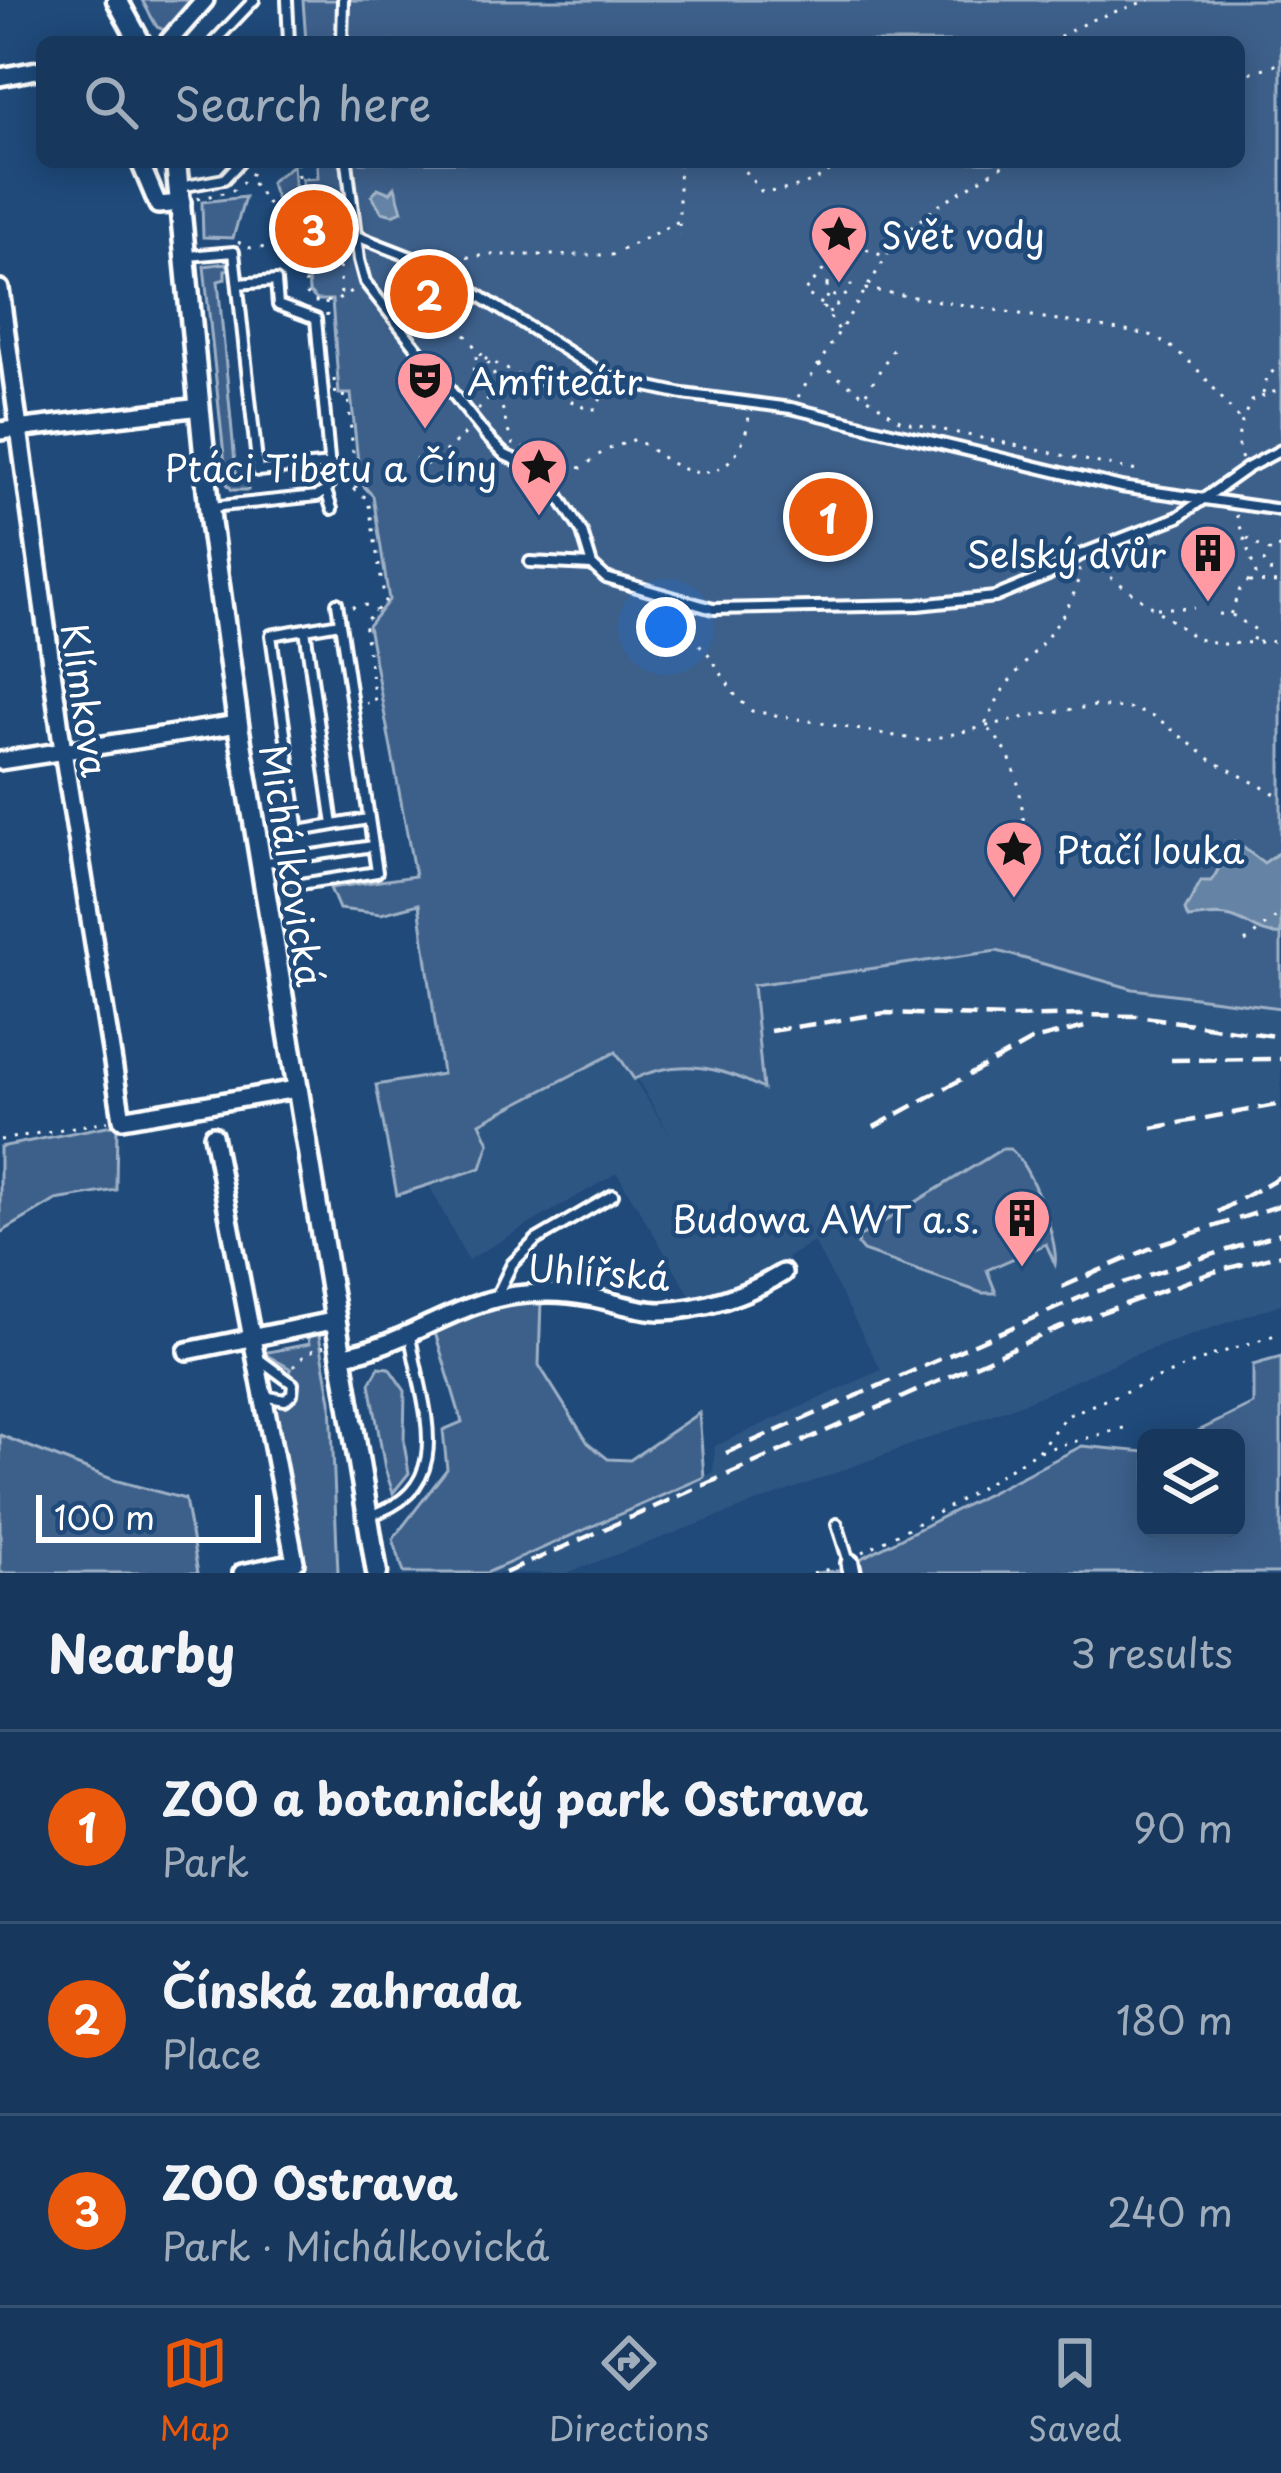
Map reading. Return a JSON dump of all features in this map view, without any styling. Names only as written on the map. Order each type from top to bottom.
[{"type":"street","points":[[117,0],[137,36]]},
{"type":"street","points":[[173,36],[205,0]]},
{"type":"street","points":[[0,77],[36,70]]},
{"type":"street","points":[[143,168],[158,205],[181,195]]},
{"type":"street","name":"Michálkovická","points":[[177,168],[209,507],[238,724],[338,1320],[334,1350],[377,1571]]},
{"type":"street","name":"Klímkova","points":[[0,289],[8,430],[122,1118]]},
{"type":"street","points":[[8,430],[200,407]]},
{"type":"street","points":[[0,761],[238,724]]},
{"type":"street","points":[[122,1118],[296,1089]]},
{"type":"street","points":[[213,1135],[295,1562],[242,1573]]},
{"type":"street","name":"Uhlířská","points":[[334,1350],[410,1335],[494,1300],[548,1292],[660,1311],[714,1302],[783,1273]]},
{"type":"street","points":[[187,1351],[338,1320]]},
{"type":"lane","points":[[220,36],[254,0]]},
{"type":"lane","points":[[287,0],[289,36]]},
{"type":"lane","points":[[342,36],[343,0]]},
{"type":"lane","points":[[181,195],[224,179],[234,168]]},
{"type":"lane","points":[[348,168],[365,282],[474,421],[505,455],[531,467],[558,496],[582,532],[592,565],[606,578],[655,593],[713,609],[918,605],[995,597],[1048,575],[1079,555],[1178,517],[1281,450]]},
{"type":"lane","points":[[359,237],[431,265],[609,378],[683,394],[791,408],[1039,470],[1281,510]]},
{"type":"lane","points":[[186,256],[234,252],[258,471],[331,464]]},
{"type":"lane","points":[[238,284],[276,281],[278,305],[316,319],[332,509]]},
{"type":"lane","points":[[209,507],[317,496],[328,487]]},
{"type":"lane","points":[[530,562],[592,565]]},
{"type":"lane","points":[[293,885],[376,872],[337,603]]},
{"type":"lane","points":[[340,623],[271,634],[298,831],[368,819]]},
{"type":"lane","points":[[305,629],[334,825]]},
{"type":"lane","points":[[259,864],[373,846]]},
{"type":"lane","points":[[494,1300],[512,1264],[536,1240],[613,1195]]},
{"type":"lane","points":[[366,1516],[387,1510],[405,1496],[429,1466],[410,1335]]},
{"type":"lane","points":[[258,1358],[293,1384],[285,1400],[264,1396]]},
{"type":"lane","points":[[837,1524],[851,1568]]},
{"type":"path","points":[[1060,36],[1149,0]]},
{"type":"path","points":[[1245,74],[1281,63]]},
{"type":"path","points":[[254,168],[249,178],[302,246]]},
{"type":"path","points":[[297,168],[306,293],[314,302],[326,302],[365,282]]},
{"type":"path","points":[[679,168],[680,235]]},
{"type":"path","points":[[741,168],[762,192],[779,192],[834,168]]},
{"type":"path","points":[[791,408],[912,224],[1000,168]]},
{"type":"path","points":[[431,265],[448,257],[612,255],[680,218]]},
{"type":"path","points":[[322,245],[359,237]]},
{"type":"path","points":[[225,243],[243,242],[250,248],[302,246]]},
{"type":"path","points":[[839,330],[822,304],[804,292],[848,242],[886,257]]},
{"type":"path","points":[[338,243],[340,298]]},
{"type":"path","points":[[843,274],[857,245]]},
{"type":"path","points":[[822,304],[824,298],[833,296],[842,297],[850,291],[843,274],[828,279],[827,289],[833,296],[839,303],[837,309]]},
{"type":"path","points":[[865,290],[1150,335],[1173,346],[1197,368],[1241,422]]},
{"type":"path","points":[[473,293],[462,326],[491,368],[513,444],[558,463],[582,468],[604,451],[636,439],[687,470],[708,472],[726,466],[741,448],[750,401]]},
{"type":"path","points":[[326,302],[328,326]]},
{"type":"path","points":[[828,312],[837,309]]},
{"type":"path","points":[[837,309],[847,319]]},
{"type":"path","points":[[865,394],[893,349]]},
{"type":"path","points":[[416,459],[424,465],[433,462],[474,421],[489,398],[472,375],[478,355]]},
{"type":"path","points":[[478,355],[592,411],[609,378]]},
{"type":"path","points":[[819,364],[902,421],[1137,471],[1137,488]]},
{"type":"path","points":[[1263,395],[1266,376],[1281,365]]},
{"type":"path","points":[[334,373],[336,397],[348,396],[356,490]]},
{"type":"path","points":[[1247,468],[1238,451],[1241,422],[1251,401],[1281,389]]},
{"type":"path","points":[[328,487],[345,482],[368,499],[385,602],[364,622],[375,702],[352,705]]},
{"type":"path","points":[[1229,500],[1256,574]]},
{"type":"path","points":[[1246,537],[1267,552]]},
{"type":"path","points":[[1267,552],[1281,548]]},
{"type":"path","points":[[1267,552],[1267,568]]},
{"type":"path","points":[[1079,555],[1197,639],[1223,644],[1281,641]]},
{"type":"path","points":[[984,726],[1004,688],[1059,618],[1079,582],[1079,555]]},
{"type":"path","points":[[1230,615],[1240,589],[1256,574],[1267,568],[1281,573]]},
{"type":"path","points":[[1248,582],[1281,583]]},
{"type":"path","points":[[655,593],[752,711],[924,741],[1096,706],[1131,709],[1156,717],[1211,760],[1281,797]]},
{"type":"path","points":[[360,606],[375,611]]},
{"type":"path","points":[[1155,609],[1194,608]]},
{"type":"path","points":[[1219,614],[1244,619],[1256,630],[1252,643]]},
{"type":"path","points":[[984,726],[1000,739],[1018,775],[1027,880]]},
{"type":"path","points":[[1245,942],[1281,913]]},
{"type":"path","points":[[0,1140],[122,1118]]},
{"type":"path","points":[[1036,1452],[1066,1416],[1214,1355],[1281,1333]]},
{"type":"path","points":[[285,1367],[290,1370],[307,1353],[334,1350]]},
{"type":"path","points":[[813,1573],[851,1568],[880,1542],[954,1504],[1036,1452],[1131,1426]]},
{"type":"shaded area","points":[[142,0],[190,0],[164,30],[157,27]]},
{"type":"shaded area","points":[[303,0],[1281,0],[1281,1008],[1133,989],[997,951],[753,985],[763,1089],[699,1068],[667,1068],[634,1079],[616,1052],[480,1123],[489,1143],[481,1168],[397,1195],[376,1085],[442,1074],[419,904],[381,914],[339,909],[330,888],[415,876],[368,626],[389,600],[373,496],[360,482],[351,394],[339,394],[332,300],[317,300],[309,292],[302,179],[318,178],[317,168],[1245,168],[1245,36],[306,36]]},
{"type":"shaded area","points":[[293,168],[297,221],[278,203],[270,182]]},
{"type":"shaded area","points":[[395,187],[402,211],[382,212],[372,196],[378,188],[390,193]]},
{"type":"shaded area","points":[[245,197],[233,238],[203,237],[202,202]]},
{"type":"shaded area","points":[[226,263],[230,269],[218,281],[236,474],[247,474],[248,490],[232,490],[227,484],[204,266]]},
{"type":"shaded area","points":[[1234,841],[1264,863],[1281,851],[1281,934],[1226,916],[1188,918],[1185,910],[1201,881],[1211,881]]},
{"type":"shaded area","points":[[997,951],[1133,989],[1281,1008],[1281,1304],[1131,1356],[1031,1400],[567,1573],[486,1573],[704,1477],[713,1472],[715,1446],[881,1370],[814,1242],[787,1258],[789,1265],[753,1282],[693,1300],[617,1173],[468,1260],[430,1187],[481,1168],[480,1123],[616,1051],[673,1140],[636,1077],[675,1064],[735,1074],[752,986]]},
{"type":"shaded area","points":[[117,1124],[116,1190],[56,1200],[0,1233],[0,1147]]},
{"type":"shaded area","points":[[1002,1149],[1018,1157],[1034,1185],[1048,1220],[1055,1264],[1046,1244],[987,1270],[996,1293],[982,1293],[863,1251],[858,1245],[859,1237]]},
{"type":"shaded area","points":[[541,1299],[539,1365],[588,1443],[608,1459],[630,1460],[699,1413],[704,1477],[486,1573],[404,1573],[393,1539],[447,1469],[443,1430],[462,1422],[434,1329],[485,1307]]},
{"type":"shaded area","points":[[318,1330],[331,1401],[338,1573],[260,1573],[302,1563],[272,1404],[292,1401],[298,1383],[291,1369],[263,1353],[309,1344],[307,1332]]},
{"type":"shaded area","points":[[1281,1357],[1281,1573],[814,1573],[836,1571],[1082,1446],[1137,1451],[1137,1537],[1245,1537],[1245,1429],[1202,1429],[1253,1404],[1253,1365]]},
{"type":"shaded area","points":[[379,1367],[389,1368],[405,1391],[409,1473],[393,1493],[370,1383]]},
{"type":"shaded area","points":[[0,1435],[114,1480],[185,1499],[198,1573],[0,1573]]},
{"type":"railway","points":[[770,1031],[885,1013],[1079,1015],[1138,1016],[1281,1037]]},
{"type":"railway","points":[[874,1127],[1033,1040],[1089,1026]]},
{"type":"railway","points":[[1171,1060],[1281,1059]]},
{"type":"railway","points":[[1152,1128],[1281,1104]]},
{"type":"railway","points":[[1218,1212],[1281,1176]]},
{"type":"railway","points":[[1062,1287],[1160,1244],[1281,1205]]},
{"type":"railway","points":[[726,1453],[1086,1295],[1281,1233]]},
{"type":"railway","points":[[505,1573],[1061,1327],[1214,1272],[1281,1254]]},
{"type":"place","name":"ZOO Ostrava","points":[[314,229]]},
{"type":"place","name":"Svět vody","points":[[839,285]]},
{"type":"place","name":"Čínská zahrada","points":[[429,294]]},
{"type":"place","name":"Amfiteátr","points":[[425,431]]},
{"type":"place","name":"ZOO a botanický park Ostrava","points":[[828,517]]},
{"type":"place","name":"Ptáci Tibetu a Číny","points":[[539,518]]},
{"type":"place","name":"Selský dvůr","points":[[1208,604]]},
{"type":"place","name":"Ptačí louka","points":[[1014,900]]},
{"type":"place","name":"Budowa AWT a.s.","points":[[1022,1269]]}]
